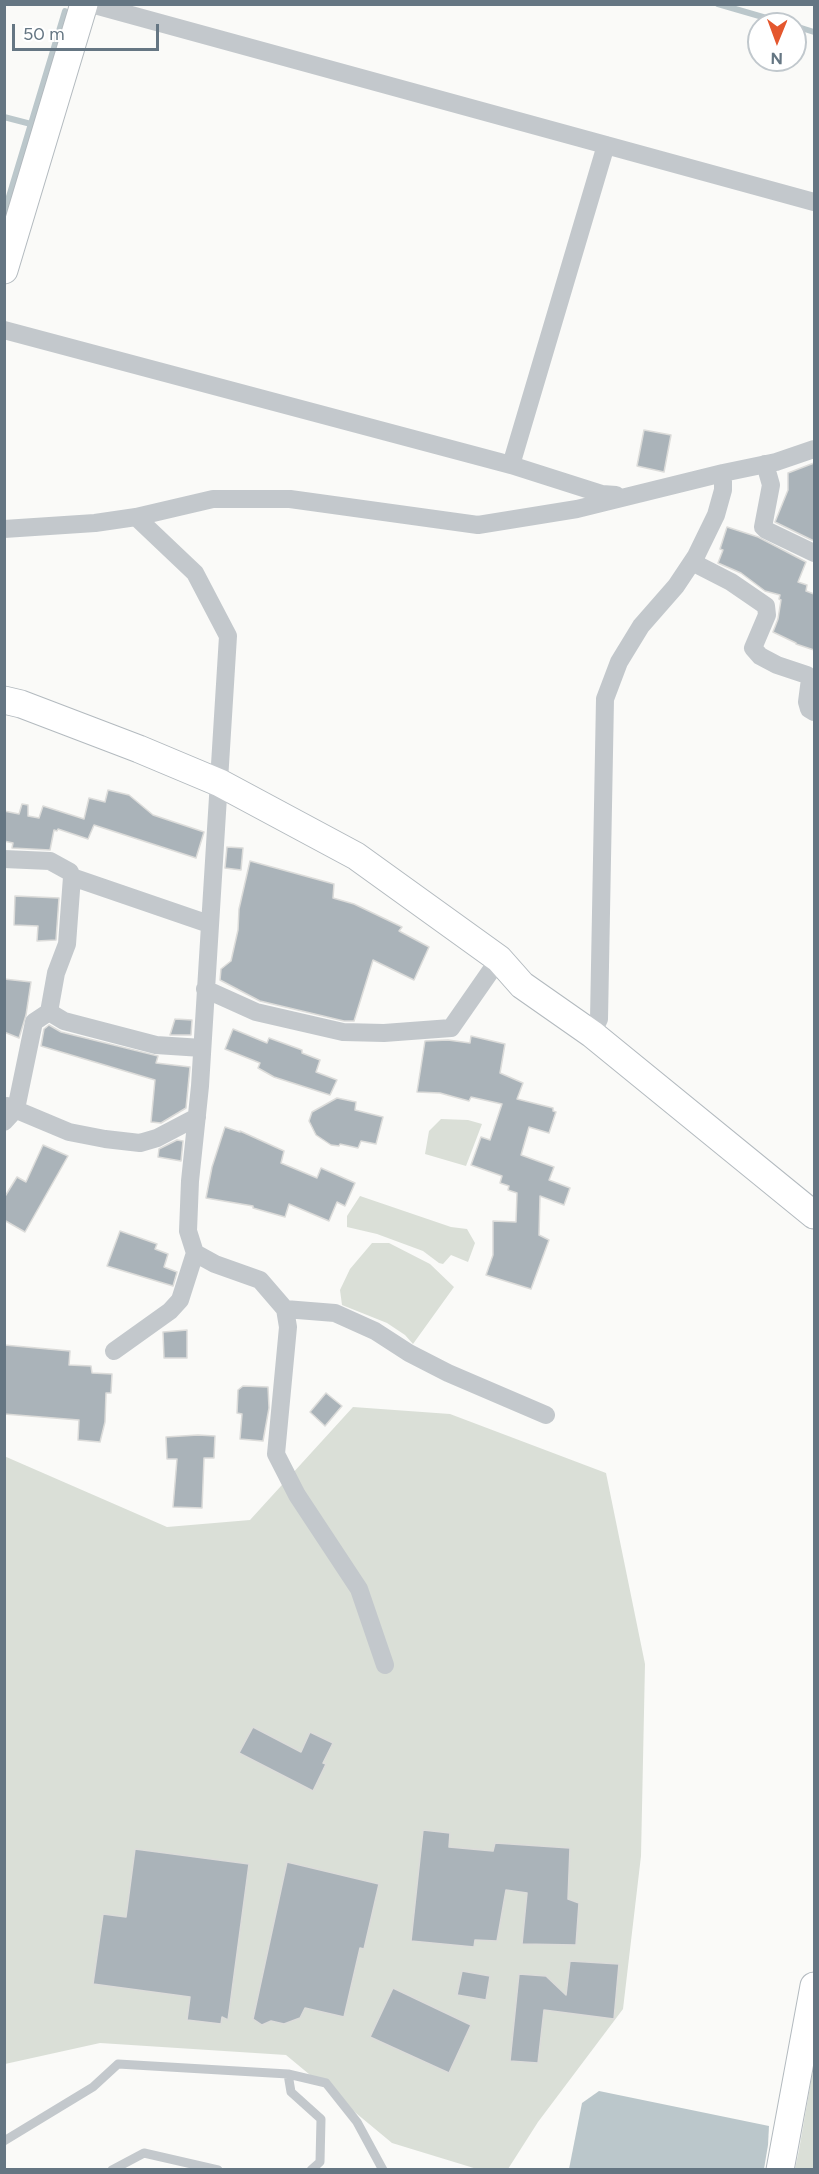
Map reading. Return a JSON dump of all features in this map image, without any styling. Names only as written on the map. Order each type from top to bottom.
[{"type":"street","points":[[4,270],[84,4]]},
{"type":"street","points":[[91,4],[814,202]]},
{"type":"street","points":[[511,465],[606,145]]},
{"type":"street","points":[[4,330],[511,465],[602,494],[624,496]]},
{"type":"street","points":[[4,529],[94,523],[136,517],[213,500],[290,499],[478,525],[577,509],[723,472],[765,464],[814,449]]},
{"type":"street","points":[[765,464],[771,485],[763,527],[814,553]]},
{"type":"street","points":[[592,1034],[598,1019],[605,699],[619,662],[641,626],[676,586],[692,562],[716,515],[723,490],[723,472]]},
{"type":"street","points":[[114,1351],[170,1311],[180,1300],[195,1253],[188,1231],[190,1180],[202,1048],[228,636],[195,573],[136,517]]},
{"type":"street","points":[[692,562],[731,582],[766,606],[766,615],[753,648],[760,656],[777,665],[807,675],[810,679],[807,702],[809,709],[814,712]]},
{"type":"street","points":[[4,700],[21,704],[140,749],[219,783],[356,856],[499,959],[522,985],[592,1034],[814,1215]]},
{"type":"street","points":[[4,859],[51,861],[70,872],[72,876],[209,924]]},
{"type":"street","points":[[72,876],[67,944],[56,973],[49,1012],[34,1022],[8,1112],[69,1132],[140,1143],[157,1138],[197,1118]]},
{"type":"street","points":[[205,989],[256,1012],[343,1032],[375,1034],[451,1028],[499,959]]},
{"type":"street","points":[[49,1012],[64,1021],[156,1045],[202,1048]]},
{"type":"street","points":[[195,1253],[215,1264],[260,1280],[285,1309],[288,1327],[276,1454],[297,1495],[359,1589],[385,1665]]},
{"type":"street","points":[[285,1309],[335,1313],[375,1331],[409,1353],[448,1373],[546,1415]]},
{"type":"street","points":[[780,2169],[814,1986]]},
{"type":"lane","points":[[4,2141],[93,2087],[118,2064],[288,2074],[326,2083],[357,2122],[383,2169]]},
{"type":"lane","points":[[288,2074],[291,2092],[321,2119],[320,2162],[311,2169]]},
{"type":"lane","points":[[112,2169],[144,2153],[218,2169]]},
{"type":"shaded area","points":[[441,1119],[468,1120],[482,1124],[466,1166],[425,1154],[429,1131]]},
{"type":"shaded area","points":[[360,1196],[451,1227],[467,1229],[475,1243],[468,1262],[451,1255],[443,1264],[439,1263],[423,1251],[377,1234],[347,1227],[347,1216]]},
{"type":"shaded area","points":[[372,1243],[389,1243],[430,1264],[454,1287],[413,1344],[405,1335],[387,1323],[342,1305],[340,1290],[350,1269]]},
{"type":"shaded area","points":[[353,1407],[450,1414],[606,1473],[645,1664],[641,1856],[623,2009],[538,2122],[508,2169],[477,2169],[392,2143],[286,2055],[100,2043],[5,2064],[4,1456],[167,1527],[250,1520]]},
{"type":"shaded area","points":[[814,2064],[814,2169],[795,2169],[799,2150]]},
{"type":"shaded area","points":[[599,2091],[769,2126],[764,2169],[569,2169],[582,2103]]},
{"type":"building","points":[[644,430],[671,435],[664,472],[637,466]]},
{"type":"building","points":[[814,463],[814,541],[775,522],[788,490],[788,473]]},
{"type":"building","points":[[727,527],[758,537],[806,562],[798,582],[807,585],[806,591],[814,594],[814,650],[773,632],[778,619],[780,595],[765,591],[741,573],[718,563]]},
{"type":"building","points":[[108,790],[129,795],[153,815],[204,832],[196,858],[94,825],[88,839],[58,829],[54,830],[50,850],[12,848],[13,843],[4,841],[4,811],[19,814],[22,804],[28,805],[28,816],[39,818],[43,806],[84,819],[89,798],[105,802]]},
{"type":"building","points":[[227,847],[243,848],[241,870],[225,868]]},
{"type":"building","points":[[250,861],[334,884],[333,898],[354,904],[402,927],[399,931],[429,947],[414,980],[373,960],[354,1021],[344,1021],[260,1001],[220,980],[221,969],[231,961],[238,930],[239,909]]},
{"type":"building","points":[[15,896],[59,898],[56,940],[37,941],[38,926],[14,925]]},
{"type":"building","points":[[4,979],[31,982],[26,1015],[19,1038],[4,1032]]},
{"type":"building","points":[[175,1019],[192,1020],[191,1035],[170,1035]]},
{"type":"building","points":[[49,1025],[61,1032],[158,1056],[156,1063],[190,1067],[186,1108],[161,1123],[151,1122],[155,1080],[41,1046],[44,1029]]},
{"type":"building","points":[[233,1029],[267,1043],[269,1038],[302,1050],[302,1053],[320,1060],[316,1072],[337,1080],[330,1095],[274,1077],[258,1068],[260,1063],[225,1049]]},
{"type":"building","points":[[471,1036],[505,1044],[500,1073],[523,1083],[517,1099],[553,1108],[556,1112],[549,1133],[529,1127],[521,1155],[554,1167],[549,1180],[570,1188],[564,1205],[540,1196],[539,1235],[549,1240],[531,1289],[486,1275],[493,1255],[493,1221],[516,1222],[517,1193],[508,1190],[509,1186],[500,1183],[502,1176],[471,1165],[481,1137],[490,1140],[502,1104],[471,1097],[469,1101],[440,1093],[417,1092],[425,1041],[448,1040],[470,1043]]},
{"type":"building","points":[[337,1098],[356,1102],[355,1110],[383,1117],[376,1144],[361,1141],[358,1148],[340,1144],[339,1146],[331,1145],[316,1135],[309,1121],[312,1112]]},
{"type":"building","points":[[225,1127],[240,1131],[284,1151],[281,1163],[317,1178],[321,1168],[355,1183],[345,1206],[337,1202],[329,1221],[289,1204],[285,1217],[253,1208],[253,1206],[206,1198],[212,1167]]},
{"type":"building","points":[[177,1140],[183,1141],[181,1161],[158,1157],[159,1149]]},
{"type":"building","points":[[43,1145],[68,1156],[25,1232],[4,1220],[4,1198],[17,1177],[26,1182]]},
{"type":"building","points":[[120,1231],[157,1244],[155,1249],[168,1254],[164,1267],[177,1272],[173,1286],[107,1266]]},
{"type":"building","points":[[187,1330],[187,1358],[164,1358],[163,1332]]},
{"type":"building","points":[[4,1345],[70,1351],[69,1365],[91,1366],[92,1373],[112,1374],[111,1393],[106,1393],[105,1422],[100,1442],[78,1440],[79,1420],[4,1414]]},
{"type":"building","points":[[243,1386],[268,1387],[269,1408],[263,1441],[240,1439],[242,1414],[237,1413],[238,1390]]},
{"type":"building","points":[[326,1393],[342,1406],[325,1426],[310,1412]]},
{"type":"building","points":[[215,1436],[214,1458],[204,1458],[202,1508],[173,1507],[177,1459],[167,1459],[166,1437]]},
{"type":"building","points":[[253,1727],[301,1752],[310,1732],[333,1743],[313,1791],[239,1753]]},
{"type":"building","points":[[423,1830],[450,1833],[449,1847],[493,1851],[495,1843],[570,1848],[568,1899],[579,1903],[576,1945],[522,1944],[527,1893],[506,1890],[497,1941],[475,1940],[474,1947],[411,1941]]},
{"type":"building","points":[[135,1849],[249,1864],[228,2020],[222,2017],[221,2024],[187,2020],[190,1997],[93,1984],[103,1914],[126,1917]]},
{"type":"building","points":[[287,1862],[379,1884],[364,1949],[360,1948],[344,2017],[305,2008],[300,2018],[284,2024],[271,2021],[262,2025],[253,2019]]},
{"type":"building","points":[[570,1961],[619,1964],[614,2019],[544,2010],[538,2063],[510,2061],[519,1974],[546,1976],[566,1995]]},
{"type":"building","points":[[462,1971],[490,1976],[486,2000],[457,1995]]},
{"type":"building","points":[[393,1988],[471,2025],[449,2073],[370,2037]]},
{"type":"waterway","points":[[718,4],[747,12]]},
{"type":"waterway","points":[[4,213],[65,11]]},
{"type":"waterway","points":[[807,30],[814,32]]},
{"type":"waterway","points":[[4,117],[31,124]]}]
